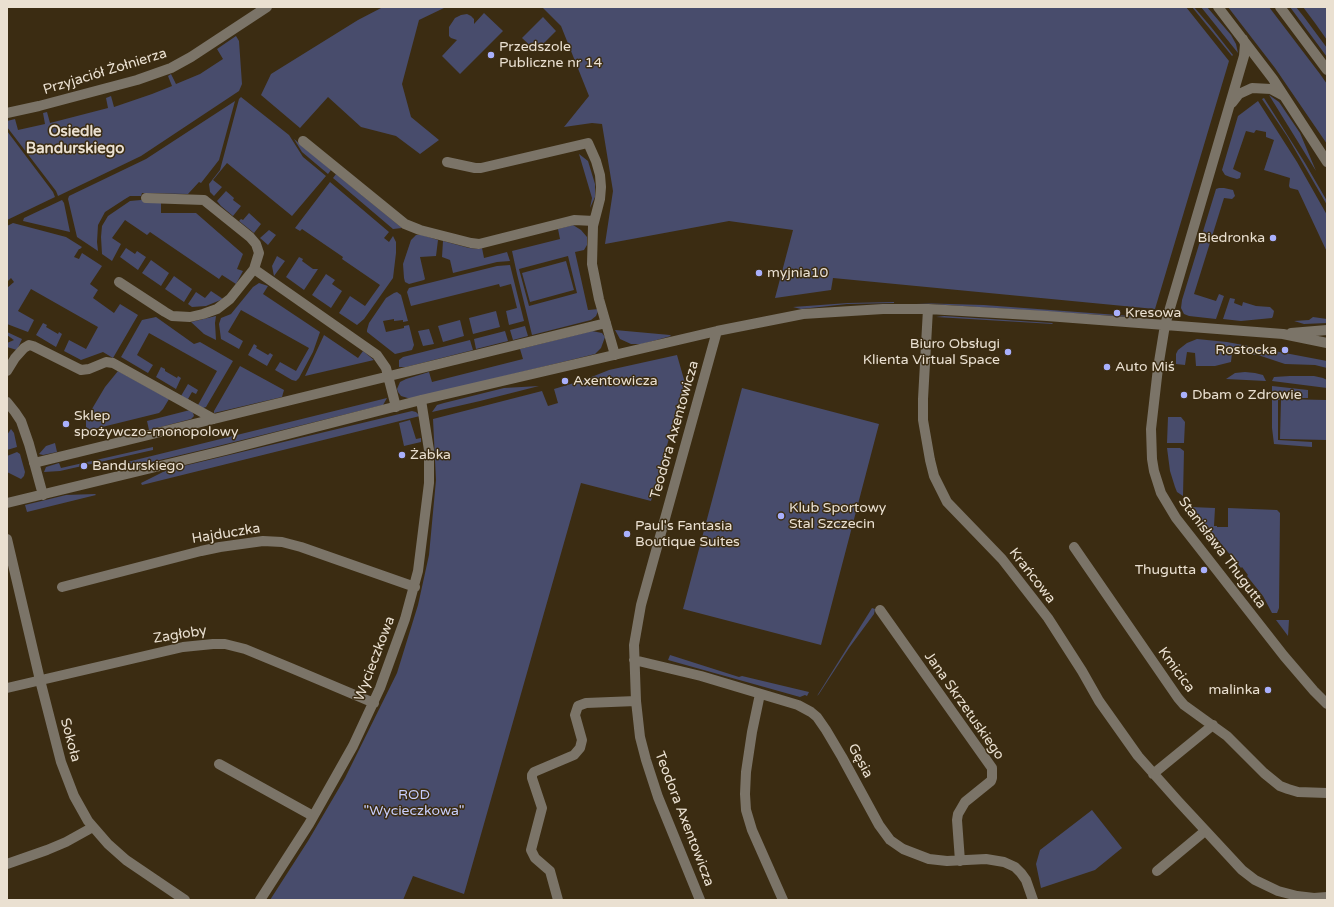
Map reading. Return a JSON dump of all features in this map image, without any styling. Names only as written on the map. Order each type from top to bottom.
[{"type":"street","name":"Przyjaciół Żołnierza","points":[[7,113],[129,82],[171,68],[191,57],[267,7]]},
{"type":"street","points":[[1218,7],[1286,98],[1327,162]]},
{"type":"street","points":[[1280,7],[1327,70]]},
{"type":"street","points":[[1164,325],[1244,56],[1245,44],[1243,39]]},
{"type":"street","points":[[1228,112],[1239,94],[1252,88],[1261,87],[1271,89],[1286,98]]},
{"type":"street","points":[[303,141],[405,224],[420,230],[479,244],[574,220],[594,221]]},
{"type":"street","points":[[447,162],[474,168],[481,168],[588,143],[596,161],[600,175],[601,187],[600,198],[594,221],[592,264],[596,286],[615,355]]},
{"type":"street","points":[[119,282],[165,312],[180,317],[190,317],[216,309],[230,299],[254,269],[259,253],[256,244],[250,237],[204,200],[146,198]]},
{"type":"street","points":[[254,269],[382,359],[389,377],[396,406]]},
{"type":"street","points":[[7,503],[421,400],[717,331],[803,314],[883,308],[1048,316],[1283,334],[1327,343]]},
{"type":"street","name":"Krańcowa","points":[[928,310],[923,420],[934,476],[940,491],[947,502],[1002,559],[1048,618],[1099,701],[1120,732],[1153,774],[1242,870],[1261,884],[1278,891],[1297,896],[1314,898],[1327,897]]},
{"type":"street","points":[[34,463],[606,323]]},
{"type":"street","name":"Stanisława Thugutta","points":[[1164,325],[1158,368],[1151,444],[1154,471],[1161,493],[1176,518],[1275,644],[1310,687],[1327,704]]},
{"type":"street","points":[[1283,334],[1327,330]]},
{"type":"street","name":"Teodora Axentowicza","points":[[700,900],[658,797],[646,760],[640,738],[634,660],[635,633],[641,605],[717,331]]},
{"type":"street","points":[[7,371],[15,358],[24,348],[29,345],[81,370],[106,362],[113,363],[214,419]]},
{"type":"street","name":"Wycieczkowa","points":[[260,900],[313,816],[353,746],[374,704],[396,646],[415,587],[424,528],[429,476],[427,433],[421,400]]},
{"type":"street","points":[[7,402],[20,421],[43,495]]},
{"type":"street","name":"Sokoła","points":[[7,539],[40,680],[65,775],[79,806],[93,828],[121,856],[185,900]]},
{"type":"street","name":"Hajduczka","points":[[62,587],[207,550],[263,541],[282,542],[296,546],[415,587]]},
{"type":"street","name":"Kmicica","points":[[1074,547],[1178,698],[1193,712],[1228,736],[1264,773],[1280,786],[1298,792],[1327,793]]},
{"type":"street","name":"Jana Skrzetuskiego","points":[[880,610],[992,768],[991,781],[965,802],[958,814],[957,820],[960,861]]},
{"type":"street","name":"Zagłoby","points":[[7,688],[183,647],[219,644],[245,649],[374,704]]},
{"type":"street","name":"Gęsia","points":[[634,660],[701,676],[798,705],[811,712],[817,717],[826,730],[878,825],[890,840],[903,849],[922,857],[936,860],[960,861],[986,859],[1004,862],[1015,867],[1026,880],[1033,900]]},
{"type":"street","points":[[760,694],[746,772],[746,810],[752,830],[784,900]]},
{"type":"street","points":[[558,900],[550,871],[535,858],[531,850],[542,808],[532,775],[534,772],[574,755],[580,748],[582,740],[575,715],[578,706],[586,703],[636,701]]},
{"type":"street","points":[[1153,774],[1214,725]]},
{"type":"street","points":[[219,764],[313,816]]},
{"type":"street","points":[[7,864],[47,850],[93,828]]},
{"type":"street","points":[[1157,871],[1205,831]]},
{"type":"green space","points":[[383,7],[446,7],[419,20],[402,84],[411,117],[439,140],[420,154],[396,136],[361,127],[328,97],[300,128],[261,95],[271,74],[358,20]]},
{"type":"green space","points":[[542,7],[1186,7],[1229,61],[1155,309],[833,278],[831,290],[775,298],[793,230],[729,221],[605,244],[613,191],[602,124],[592,123],[564,127],[589,96],[561,26]]},
{"type":"green space","points":[[1192,7],[1194,7],[1211,27],[1233,55],[1232,56]]},
{"type":"green space","points":[[1201,7],[1207,7],[1231,35],[1236,44],[1238,53]]},
{"type":"green space","points":[[1228,7],[1269,7],[1320,74],[1327,84],[1327,144],[1275,68]]},
{"type":"green space","points":[[1290,7],[1296,7],[1327,48],[1327,57]]},
{"type":"green space","points":[[1303,7],[1327,7],[1327,40],[1315,23]]},
{"type":"green space","points":[[484,13],[503,31],[460,74],[442,56],[457,40],[449,36],[449,27],[455,18],[461,15],[467,14],[471,16],[474,19],[474,24]]},
{"type":"green space","points":[[543,17],[556,31],[536,51],[522,38]]},
{"type":"green space","points":[[236,36],[239,41],[242,84],[239,91],[141,156],[58,196],[56,191],[7,127],[7,121],[15,119],[18,130],[45,124],[43,113],[47,112],[50,123],[108,108],[106,98],[111,96],[114,107],[152,94],[172,86],[168,76],[171,74],[176,84],[200,74],[223,59],[217,49]]},
{"type":"green space","points":[[1269,95],[1279,102],[1300,133],[1316,171]]},
{"type":"green space","points":[[241,97],[289,135],[303,157],[326,176],[292,216],[227,163],[213,180],[222,187],[214,196],[210,192],[209,184],[220,170],[239,99]]},
{"type":"green space","points":[[1264,98],[1305,163],[1327,201],[1327,205],[1287,136],[1262,99]]},
{"type":"green space","points":[[235,101],[219,160],[201,183],[199,182],[188,194],[142,193],[141,196],[130,196],[105,212],[98,225],[98,251],[77,237],[68,199],[69,196],[146,159]]},
{"type":"green space","points":[[1258,101],[1297,162],[1327,215],[1327,252],[1298,190],[1290,188],[1289,186],[1290,178],[1264,170],[1274,140],[1266,137],[1266,132],[1256,130],[1254,133],[1246,131],[1233,169],[1241,173],[1240,178],[1237,179],[1225,175],[1222,170],[1238,116]]},
{"type":"green space","points":[[7,131],[53,192],[55,197],[7,220]]},
{"type":"green space","points":[[294,139],[331,170],[328,174],[302,152]]},
{"type":"green space","points":[[579,154],[588,161],[595,184],[595,197],[590,208],[592,198]]},
{"type":"green space","points":[[336,174],[402,228],[393,229],[333,178]]},
{"type":"green space","points":[[330,182],[389,232],[384,238],[389,242],[393,236],[396,242],[393,278],[364,319],[357,325],[339,313],[350,296],[365,306],[380,285],[302,229],[300,231],[295,228]]},
{"type":"green space","points":[[1216,189],[1233,190],[1235,196],[1232,199],[1224,198],[1194,294],[1216,301],[1219,294],[1224,296],[1216,319],[1189,316],[1184,314],[1181,308],[1182,300]]},
{"type":"green space","points":[[226,191],[234,198],[233,200],[241,206],[233,216],[217,201]]},
{"type":"green space","points":[[62,200],[64,203],[70,232],[23,221],[24,218]]},
{"type":"green space","points":[[130,201],[161,201],[161,213],[196,213],[243,254],[237,269],[243,271],[236,284],[222,275],[219,279],[150,232],[147,235],[125,220],[112,238],[121,244],[112,261],[102,254],[102,226],[108,216]]},
{"type":"green space","points":[[249,213],[261,224],[254,233],[239,221],[241,219],[243,220]]},
{"type":"green space","points":[[13,223],[66,237],[82,247],[74,257],[79,259],[82,253],[102,266],[90,284],[98,290],[93,298],[114,313],[120,304],[138,315],[113,358],[103,352],[81,360],[64,351],[69,340],[86,349],[98,327],[31,289],[18,311],[34,320],[28,332],[7,324],[7,288],[14,282],[11,278],[7,282],[7,226]]},
{"type":"green space","points":[[573,225],[581,230],[587,237],[587,245],[584,250],[575,252],[588,310],[599,309],[596,316],[591,320],[532,335],[512,251],[560,239],[558,229]],"holes":[[[568,256],[577,293],[529,306],[519,269]]]},
{"type":"green space","points":[[269,230],[276,235],[268,245],[260,238]]},
{"type":"green space","points":[[416,235],[422,235],[438,240],[436,256],[420,257],[425,279],[409,284],[405,282],[403,264],[411,240]]},
{"type":"green space","points":[[443,241],[469,248],[482,248],[484,258],[507,252],[510,261],[497,262],[453,273],[450,260],[442,257]]},
{"type":"green space","points":[[126,248],[135,254],[137,251],[146,257],[138,270],[120,257]]},
{"type":"green space","points":[[277,256],[285,261],[274,276],[272,266]]},
{"type":"green space","points":[[299,257],[313,269],[318,269],[304,290],[286,277]]},
{"type":"green space","points":[[151,260],[169,273],[161,286],[142,273]]},
{"type":"green space","points":[[566,261],[574,290],[530,302],[522,273]]},
{"type":"green space","points":[[510,265],[524,321],[509,325],[506,311],[517,308],[511,284],[500,287],[499,284],[411,306],[407,292],[409,288],[497,266]]},
{"type":"green space","points":[[326,274],[335,280],[332,284],[342,291],[331,308],[312,295]]},
{"type":"green space","points":[[174,276],[192,289],[184,302],[165,289]]},
{"type":"green space","points":[[259,283],[268,286],[263,294],[320,332],[313,352],[296,381],[275,370],[280,362],[296,371],[309,348],[241,310],[228,332],[243,341],[239,349],[221,339],[219,324],[221,318],[231,314],[253,287]]},
{"type":"green space","points":[[211,291],[223,299],[206,306],[192,307],[188,304],[196,292],[205,298]]},
{"type":"green space","points":[[397,292],[401,295],[408,321],[394,321],[394,319],[383,321],[386,332],[404,328],[404,326],[409,325],[414,345],[412,350],[395,354],[367,332],[367,330],[369,323],[386,298]]},
{"type":"green space","points":[[1230,298],[1235,299],[1234,303],[1242,306],[1243,302],[1256,306],[1270,307],[1274,311],[1273,316],[1272,318],[1241,321],[1223,319]]},
{"type":"green space","points":[[894,302],[847,304],[801,309],[793,307],[848,303]]},
{"type":"green space","points":[[916,303],[984,305],[1131,317]]},
{"type":"green space","points":[[496,311],[500,327],[473,334],[469,318]]},
{"type":"green space","points":[[216,316],[216,340],[204,334],[191,322]]},
{"type":"green space","points":[[944,316],[1052,323],[1053,324],[936,317]]},
{"type":"green space","points":[[156,317],[194,344],[200,342],[233,361],[206,407],[203,408],[181,396],[188,384],[198,390],[196,394],[192,392],[188,399],[198,405],[217,371],[149,333],[137,355],[153,365],[148,373],[121,357],[142,320]]},
{"type":"green space","points":[[1313,317],[1327,319],[1327,323],[1304,324],[1294,321],[1309,320]]},
{"type":"green space","points":[[460,320],[464,336],[443,342],[438,326]]},
{"type":"green space","points":[[43,323],[47,325],[46,327],[58,334],[59,332],[62,334],[56,347],[36,335]]},
{"type":"green space","points":[[525,326],[528,336],[513,340],[510,330]]},
{"type":"green space","points":[[429,329],[434,344],[423,346],[418,331]]},
{"type":"green space","points":[[615,330],[671,336],[642,344],[631,344],[620,339]]},
{"type":"green space","points":[[505,331],[508,341],[476,349],[474,339]]},
{"type":"green space","points":[[592,331],[602,333],[605,337],[601,348],[595,354],[411,399],[401,396],[397,389],[400,382],[429,372],[432,382],[523,359],[520,349]]},
{"type":"green space","points":[[7,332],[22,339],[17,350],[7,347],[7,343],[14,340],[7,335]]},
{"type":"green space","points":[[324,335],[358,358],[363,351],[374,360],[305,376]]},
{"type":"green space","points":[[1197,339],[1227,342],[1327,361],[1327,368],[1315,365],[1285,364],[1258,355],[1241,353],[1232,353],[1231,362],[1215,366],[1196,366],[1195,353],[1187,352],[1185,365],[1176,364],[1176,354],[1178,350],[1187,343]]},
{"type":"green space","points":[[470,340],[473,350],[406,367],[399,367],[399,360],[403,357]]},
{"type":"green space","points":[[254,344],[257,346],[256,348],[268,355],[270,353],[273,355],[267,366],[248,355]]},
{"type":"green space","name":"ROD \"Wycieczkowa\"","points":[[677,355],[685,383],[651,501],[581,483],[464,894],[413,876],[403,900],[270,900],[308,841],[345,778],[397,673],[418,605],[429,555],[436,480],[433,419],[542,391],[548,406],[558,403],[554,389],[584,380],[609,370]]},
{"type":"green space","points":[[240,366],[284,390],[282,397],[214,413],[214,411]]},
{"type":"green space","points":[[161,367],[177,378],[178,376],[181,378],[176,389],[156,377]]},
{"type":"green space","points":[[118,371],[169,399],[159,413],[90,430],[86,427],[86,419],[105,387]]},
{"type":"green space","points":[[1245,372],[1263,375],[1266,381],[1226,379],[1235,373]]},
{"type":"green space","points":[[1314,376],[1323,378],[1327,380],[1327,388],[1272,381],[1274,377]]},
{"type":"green space","points":[[539,386],[432,412],[437,405],[504,388]]},
{"type":"green space","points":[[1272,386],[1308,390],[1308,398],[1281,398],[1278,400],[1278,440],[1312,442],[1312,447],[1274,444],[1272,428]]},
{"type":"green space","name":"Klub Sportowy Stal Szczecin","points":[[742,388],[879,424],[821,645],[683,609]]},
{"type":"green space","points":[[387,398],[383,405],[206,449],[147,463],[115,465]]},
{"type":"green space","points":[[1281,399],[1327,400],[1327,440],[1280,439]]},
{"type":"green space","points":[[190,410],[194,416],[191,419],[149,430],[147,421]]},
{"type":"green space","points":[[412,411],[416,412],[420,416],[142,485],[141,483],[167,470]]},
{"type":"green space","points":[[1168,417],[1181,417],[1185,422],[1184,443],[1167,443]]},
{"type":"green space","points":[[410,420],[416,439],[421,438],[421,442],[404,446],[399,423]]},
{"type":"green space","points":[[11,429],[14,433],[17,447],[7,450],[7,435]]},
{"type":"green space","points":[[55,443],[57,452],[43,455],[39,454],[46,446]]},
{"type":"green space","points":[[153,447],[153,450],[60,471],[44,472],[46,467],[59,463],[61,468]]},
{"type":"green space","points":[[1167,448],[1180,448],[1184,451],[1183,496],[1177,492],[1175,487],[1170,471]]},
{"type":"green space","points":[[17,452],[20,454],[25,472],[21,479],[7,472],[7,456]]},
{"type":"green space","points":[[66,495],[96,495],[27,512],[25,505]]},
{"type":"green space","points":[[1191,507],[1215,508],[1214,526],[1217,527],[1228,527],[1228,508],[1277,510],[1280,513],[1279,608],[1277,613],[1272,613],[1263,596],[1247,576],[1248,575],[1242,567],[1241,568]]},
{"type":"green space","points":[[872,608],[875,609],[874,614],[817,696]]},
{"type":"green space","points":[[1276,620],[1289,620],[1288,636]]},
{"type":"green space","points":[[670,655],[739,677],[742,676],[809,692],[807,696],[805,695],[800,697],[668,660]]},
{"type":"green space","points":[[1092,810],[1122,848],[1095,870],[1041,888],[1036,864],[1040,850]]},
{"type":"place","name":"Przedszole Publiczne nr 14","points":[[491,55]]},
{"type":"place","name":"Biedronka","points":[[1273,238]]},
{"type":"place","name":"myjnia10","points":[[759,273]]},
{"type":"place","name":"Kresowa","points":[[1117,313]]},
{"type":"place","name":"Rostocka","points":[[1285,350]]},
{"type":"place","name":"Biuro Obsługi Klienta Virtual Space","points":[[1008,352]]},
{"type":"place","name":"Auto Miś","points":[[1107,367]]},
{"type":"place","name":"Axentowicza","points":[[565,381]]},
{"type":"place","name":"Dbam o Zdrowie","points":[[1184,395]]},
{"type":"place","name":"Sklep spożywczo-monopolowy","points":[[66,424]]},
{"type":"place","name":"Żabka","points":[[402,455]]},
{"type":"place","name":"Bandurskiego","points":[[84,466]]},
{"type":"place","name":"Klub Sportowy Stal Szczecin","points":[[781,516]]},
{"type":"place","name":"Paul's Fantasia Boutique Suites","points":[[627,534]]},
{"type":"place","name":"Thugutta","points":[[1204,570]]},
{"type":"place","name":"malinka","points":[[1268,690]]},
{"type":"district","name":"Osiedle Bandurskiego","points":[[75,140]]}]
